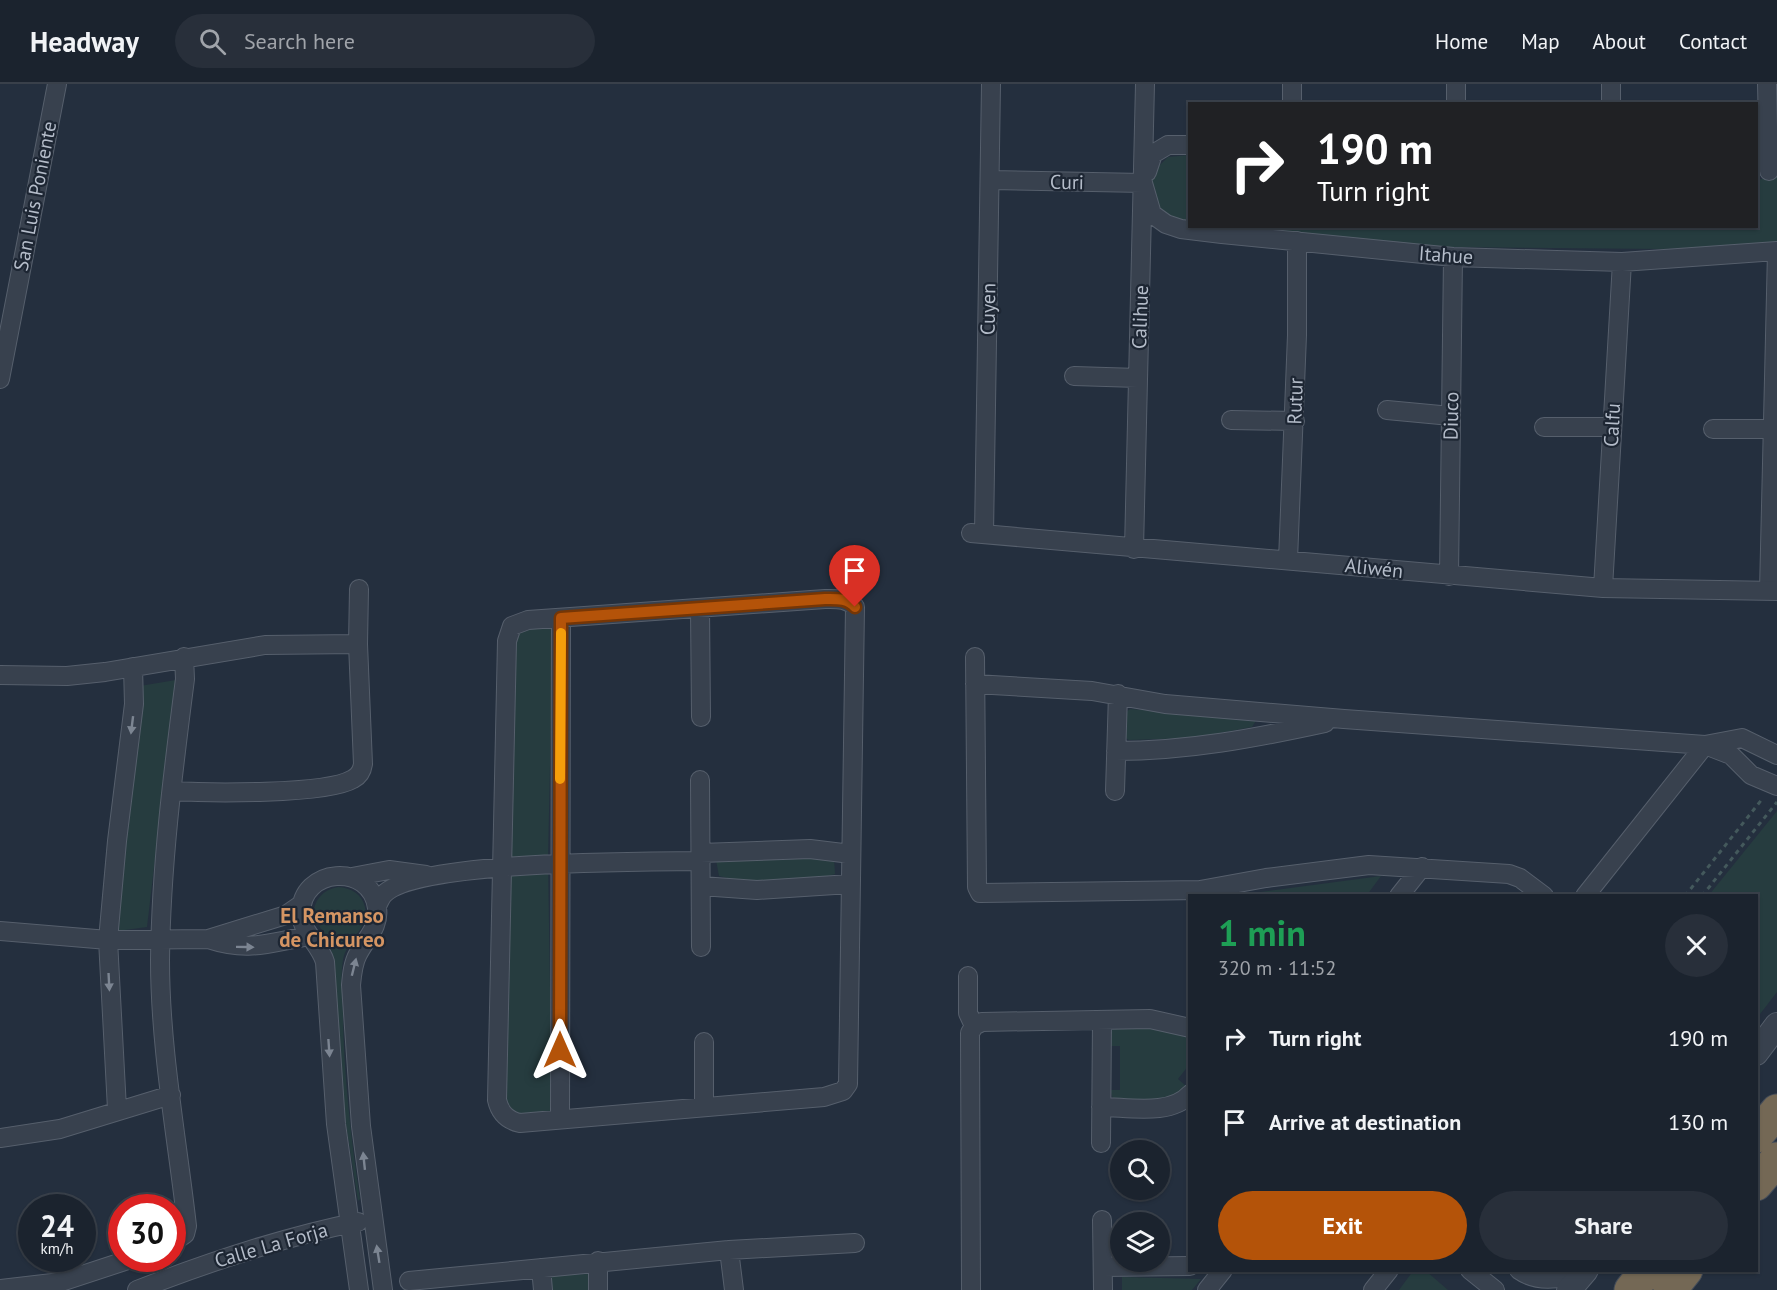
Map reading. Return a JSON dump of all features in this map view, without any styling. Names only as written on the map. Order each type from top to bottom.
[{"type":"highway","points":[[1758,1134],[1777,1111]]},
{"type":"highway","points":[[1758,1182],[1777,1159]]},
{"type":"highway","points":[[1631,1290],[1645,1272]]},
{"type":"highway","points":[[1670,1290],[1684,1272]]},
{"type":"street","name":"San Luis Poniente","points":[[0,379],[57,84]]},
{"type":"street","name":"Cuyen","points":[[978,534],[991,180],[991,84]]},
{"type":"street","name":"Calihue","points":[[1134,549],[1145,84]]},
{"type":"street","points":[[1292,84],[1292,102]]},
{"type":"street","points":[[1455,102],[1456,84]]},
{"type":"street","points":[[1611,84],[1611,102]]},
{"type":"street","points":[[1767,84],[1767,171]]},
{"type":"street","points":[[1143,183],[1153,154],[1168,145],[1188,145]]},
{"type":"street","name":"Curi","points":[[991,180],[1143,183]]},
{"type":"street","name":"Itahue","points":[[1143,183],[1152,214],[1166,224],[1181,229],[1453,257],[1622,262],[1777,251]]},
{"type":"street","name":"Rutur","points":[[1288,560],[1295,421],[1297,241]]},
{"type":"street","points":[[1773,591],[1773,429],[1777,251]]},
{"type":"street","name":"Diuco","points":[[1449,576],[1453,257]]},
{"type":"street","name":"Calfu","points":[[1603,588],[1622,262]]},
{"type":"street","points":[[1074,376],[1138,378]]},
{"type":"street","points":[[1387,410],[1451,416]]},
{"type":"street","points":[[1231,420],[1295,421]]},
{"type":"street","points":[[1544,428],[1611,428]]},
{"type":"street","points":[[1713,429],[1773,429]]},
{"type":"street","name":"Aliwén","points":[[978,534],[1603,588],[1773,591]]},
{"type":"street","points":[[172,791],[208,793],[287,789],[324,786],[355,778],[363,764],[358,644],[359,589]]},
{"type":"street","points":[[825,599],[841,599],[850,602],[855,607],[848,1084],[843,1091],[824,1097],[515,1122],[505,1116],[498,1106],[509,632],[517,622],[700,609],[825,599]]},
{"type":"street","points":[[700,609],[701,717]]},
{"type":"street","points":[[560,1119],[561,618]]},
{"type":"street","points":[[0,675],[67,676],[265,645],[358,644]]},
{"type":"street","points":[[183,1194],[164,1020],[161,940],[184,657]]},
{"type":"street","points":[[975,657],[978,891],[1206,893],[1333,868],[1369,866],[1422,867],[1509,874],[1520,878],[1541,894]]},
{"type":"street","points":[[117,1109],[108,940],[118,832],[134,704],[134,667]]},
{"type":"street","points":[[975,684],[1118,694],[1165,704],[1344,719],[1706,745],[1742,738],[1774,753],[1751,775]]},
{"type":"street","points":[[1115,791],[1118,694]]},
{"type":"street","points":[[1116,751],[1153,751],[1216,744],[1344,719]]},
{"type":"street","points":[[1706,745],[1731,755],[1751,775],[1776,791]]},
{"type":"street","points":[[1587,894],[1706,745]]},
{"type":"street","points":[[700,780],[701,947]]},
{"type":"street","points":[[377,906],[389,890],[428,876],[559,864],[810,849],[851,854]]},
{"type":"street","points":[[1401,894],[1422,867]]},
{"type":"street","points":[[358,1290],[332,1088],[325,962],[321,950],[310,936],[302,920],[302,904],[308,892],[321,880],[333,876],[352,877],[389,870],[428,876]]},
{"type":"street","points":[[352,877],[368,888],[377,906],[376,925],[354,963],[351,985],[360,1126],[383,1290]]},
{"type":"street","points":[[700,886],[757,890],[850,884]]},
{"type":"street","points":[[0,931],[108,940],[208,939],[286,915],[302,904]]},
{"type":"street","points":[[208,939],[238,947],[252,948],[310,936]]},
{"type":"street","points":[[968,976],[968,1013],[974,1026]]},
{"type":"street","points":[[971,1290],[970,1034],[974,1026],[982,1022],[1150,1019],[1188,1028]]},
{"type":"street","points":[[1101,1143],[1102,1020]]},
{"type":"street","points":[[1758,1050],[1777,1025]]},
{"type":"street","points":[[704,1042],[704,1107]]},
{"type":"street","points":[[0,1138],[60,1129],[117,1109],[171,1095]]},
{"type":"street","points":[[1101,1107],[1170,1107],[1182,1102],[1188,1096]]},
{"type":"street","name":"Calle La Forja","points":[[137,1290],[220,1259],[372,1219]]},
{"type":"street","points":[[1102,1220],[1103,1290]]},
{"type":"street","points":[[409,1281],[597,1261],[855,1243]]},
{"type":"street","points":[[729,1250],[734,1290]]},
{"type":"street","points":[[597,1261],[598,1290]]},
{"type":"street","points":[[1103,1267],[1188,1266]]},
{"type":"street","points":[[0,1289],[61,1282],[108,1267]]},
{"type":"street","points":[[541,1268],[543,1290]]},
{"type":"street","points":[[1207,1290],[1221,1272]]},
{"type":"street","points":[[1374,1290],[1388,1272]]},
{"type":"street","points":[[1472,1272],[1495,1290]]},
{"type":"street","points":[[1524,1272],[1542,1279],[1565,1277],[1579,1272]]},
{"type":"street","points":[[1569,1290],[1583,1272]]},
{"type":"path","points":[[1687,894],[1776,791]]},
{"type":"path","points":[[1703,894],[1776,791]]},
{"type":"green space","points":[[1188,155],[1188,228],[1183,227],[1150,204],[1151,174],[1168,157]]},
{"type":"green space","points":[[1777,176],[1777,244],[1661,249],[1345,246],[1192,228],[1758,228],[1758,180]]},
{"type":"green space","points":[[553,626],[548,859],[552,1116],[526,1117],[509,1112],[503,1093],[516,629]]},
{"type":"green space","points":[[176,680],[147,927],[117,931],[140,686]]},
{"type":"green space","points":[[1130,709],[1257,719],[1252,727],[1194,738],[1129,740],[1124,737],[1125,713]]},
{"type":"green space","points":[[1777,811],[1777,992],[1758,1017],[1758,894],[1710,894]]},
{"type":"green space","points":[[755,856],[834,858],[835,874],[791,884],[763,884],[719,876],[716,860]]},
{"type":"green space","points":[[1381,876],[1368,894],[1245,894]]},
{"type":"green space","points":[[338,887],[351,890],[359,895],[364,902],[366,914],[361,928],[345,953],[342,974],[346,1085],[360,1199],[358,1201],[340,1087],[332,953],[329,942],[313,916],[315,905],[323,893]]},
{"type":"green space","points":[[1147,1026],[1188,1035],[1188,1066],[1178,1079],[1186,1086],[1177,1096],[1171,1099],[1113,1099],[1110,1090],[1120,1090],[1120,1046],[1109,1046],[1110,1033],[1114,1028]]},
{"type":"green space","points":[[1412,1272],[1427,1272],[1448,1290],[1399,1290]]},
{"type":"green space","points":[[588,1274],[589,1290],[552,1290],[551,1275]]},
{"type":"green space","points":[[1122,1277],[1201,1279],[1192,1290],[1122,1290]]},
{"type":"slow traffic","points":[[560,779],[561,633]]},
{"type":"district","name":"El Remanso de Chicureo","points":[[332,927]]},
{"type":"route","points":[[560,1050],[561,618],[825,599],[841,599],[850,602],[855,607]]}]
